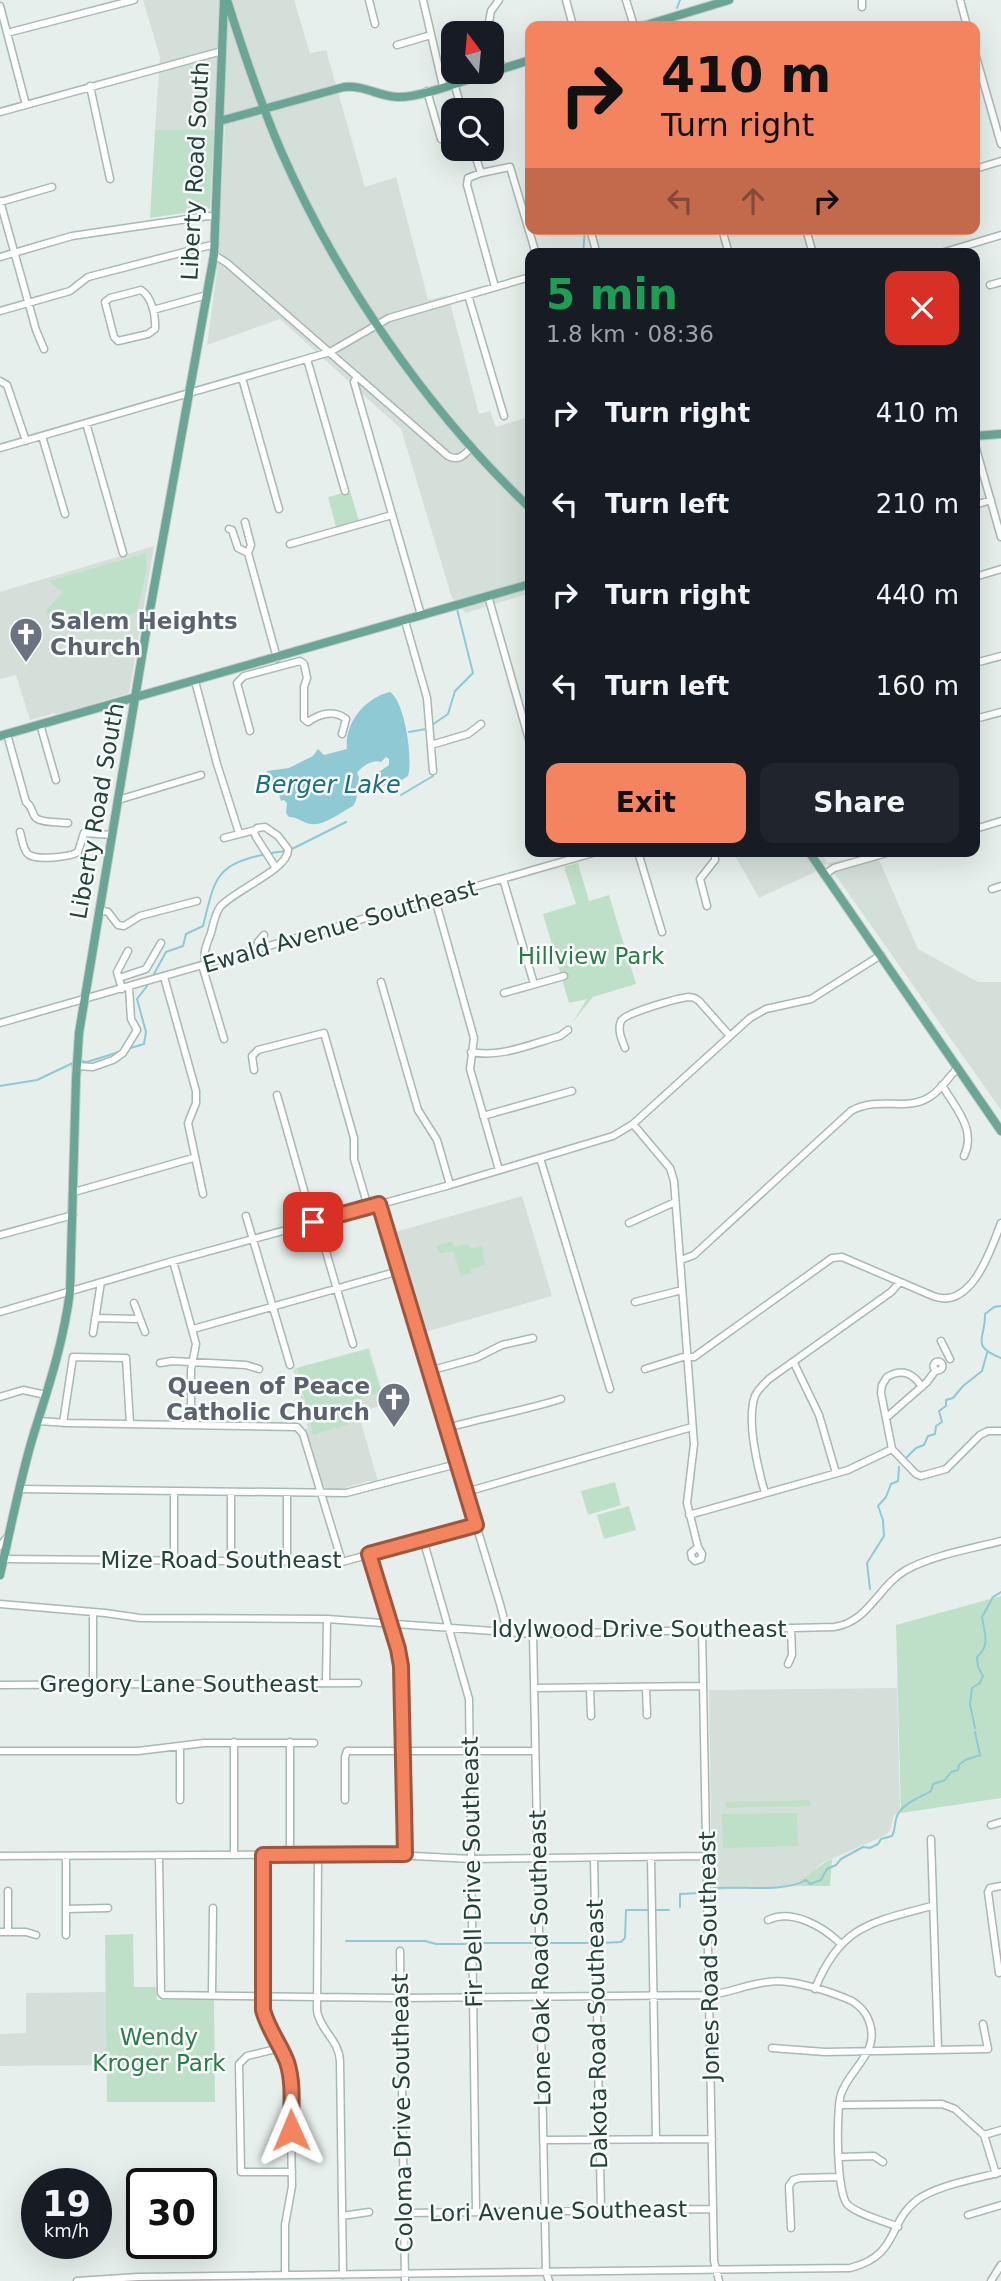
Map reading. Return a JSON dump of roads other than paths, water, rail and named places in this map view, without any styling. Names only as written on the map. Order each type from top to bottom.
[{"type":"main road","name":"Liberty Road South","points":[[0,1575],[38,1421],[58,1356],[70,1291],[76,1066],[84,999],[214,255],[225,0]]},
{"type":"main road","points":[[225,0],[281,151],[335,256],[377,325],[409,369],[472,447],[525,503]]},
{"type":"main road","points":[[660,21],[729,0]]},
{"type":"main road","points":[[504,67],[525,61]]},
{"type":"main road","points":[[220,121],[344,87],[362,87],[394,97],[405,97],[450,84]]},
{"type":"main road","points":[[980,436],[1001,434]]},
{"type":"main road","points":[[4,735],[135,697],[273,662],[525,585]]},
{"type":"main road","points":[[812,857],[1001,1131]]},
{"type":"street","points":[[7,33],[134,0]]},
{"type":"street","points":[[369,0],[375,24]]},
{"type":"street","points":[[423,0],[443,86]]},
{"type":"street","points":[[489,21],[491,11],[499,0]]},
{"type":"street","points":[[566,0],[572,21]]},
{"type":"street","points":[[626,0],[632,21]]},
{"type":"street","points":[[960,0],[966,21]]},
{"type":"street","points":[[0,6],[26,104]]},
{"type":"street","points":[[397,45],[432,35]]},
{"type":"street","points":[[0,112],[222,51]]},
{"type":"street","points":[[980,70],[1001,144]]},
{"type":"street","points":[[90,86],[110,179]]},
{"type":"street","points":[[427,91],[441,139]]},
{"type":"street","points":[[477,161],[481,173]]},
{"type":"street","points":[[980,167],[1001,161]]},
{"type":"street","points":[[495,287],[467,180],[481,173],[510,167],[525,217]]},
{"type":"street","points":[[44,349],[0,202],[52,187]]},
{"type":"street","points":[[0,257],[84,234],[216,217]]},
{"type":"street","points":[[958,248],[1001,235]]},
{"type":"street","points":[[0,311],[70,291],[88,277],[215,244]]},
{"type":"street","points":[[214,255],[222,259],[448,456],[461,457],[472,447]]},
{"type":"street","points":[[0,448],[330,352],[389,318],[525,278]]},
{"type":"street","points":[[990,285],[1001,282]]},
{"type":"street","points":[[141,290],[149,298],[153,310],[156,325],[153,331],[121,342],[114,337],[105,305],[110,298],[141,290]]},
{"type":"street","points":[[153,310],[207,295]]},
{"type":"street","points":[[468,295],[504,416]]},
{"type":"street","points":[[307,359],[345,491]]},
{"type":"street","points":[[357,376],[354,382],[421,615]]},
{"type":"street","points":[[242,378],[279,509]]},
{"type":"street","points":[[3,382],[26,441]]},
{"type":"street","points":[[86,423],[123,553]]},
{"type":"street","points":[[42,436],[65,514]]},
{"type":"street","points":[[980,462],[1001,537]]},
{"type":"street","points":[[980,503],[991,500]]},
{"type":"street","points":[[290,544],[391,515]]},
{"type":"street","points":[[245,522],[251,545],[248,554],[273,662]]},
{"type":"street","points":[[229,529],[232,530],[238,548],[248,554]]},
{"type":"street","points":[[980,575],[1001,569]]},
{"type":"street","points":[[488,596],[525,726]]},
{"type":"street","points":[[405,621],[427,698],[433,771]]},
{"type":"street","points":[[980,662],[1001,656]]},
{"type":"street","points":[[250,731],[237,683],[244,676],[273,662],[299,661],[303,662],[307,678],[303,690],[304,719],[308,722],[326,714],[341,715],[345,719],[342,734]]},
{"type":"street","points":[[195,681],[239,833]]},
{"type":"street","points":[[980,718],[1001,712]]},
{"type":"street","points":[[40,724],[57,780]]},
{"type":"street","points":[[431,745],[466,735],[481,724]]},
{"type":"street","points":[[4,735],[26,802],[32,806],[35,816],[68,823]]},
{"type":"street","points":[[118,800],[201,775]]},
{"type":"street","points":[[980,827],[1001,821]]},
{"type":"street","points":[[224,838],[265,827],[286,845],[289,852],[287,858],[276,868],[250,884],[219,910],[204,954],[204,965],[224,1039]]},
{"type":"street","points":[[255,830],[276,868]]},
{"type":"street","points":[[20,832],[26,852],[30,855],[64,858],[78,852],[84,833],[112,835]]},
{"type":"street","points":[[563,857],[564,861]]},
{"type":"street","name":"Ewald Avenue Southeast","points":[[0,1023],[578,857]]},
{"type":"street","points":[[640,857],[662,932]]},
{"type":"street","points":[[707,906],[700,879],[715,857]]},
{"type":"street","points":[[824,875],[834,868],[873,857]]},
{"type":"street","points":[[503,879],[534,984]]},
{"type":"street","points":[[992,889],[1001,886]]},
{"type":"street","points":[[435,899],[474,1038],[470,1069],[499,1170]]},
{"type":"street","points":[[99,910],[108,912],[118,925],[124,926],[140,916],[197,901]]},
{"type":"street","points":[[257,949],[258,942],[264,935]]},
{"type":"street","points":[[119,978],[146,969],[161,943]]},
{"type":"street","points":[[76,1066],[88,1068],[110,1062],[121,1055],[136,1035],[126,988],[117,972],[128,951]]},
{"type":"street","points":[[0,1312],[604,1140],[633,1124],[758,1013],[811,999],[881,956]]},
{"type":"street","points":[[164,976],[196,1091],[196,1103],[188,1120],[202,1195]]},
{"type":"street","points":[[504,993],[564,976]]},
{"type":"street","points":[[381,982],[418,1110],[436,1140],[450,1185]]},
{"type":"street","points":[[625,1048],[620,1028],[621,1021],[627,1015],[686,998],[699,1001],[730,1036]]},
{"type":"street","points":[[471,1052],[498,1054],[560,1036],[568,1030]]},
{"type":"street","points":[[254,1070],[252,1056],[258,1050],[324,1033],[354,1138],[354,1159],[368,1207]]},
{"type":"street","points":[[681,1261],[694,1255],[851,1111],[876,1103],[915,1103],[931,1096],[958,1068]]},
{"type":"street","points":[[942,1085],[968,1130],[970,1140],[964,1156]]},
{"type":"street","points":[[483,1116],[572,1091]]},
{"type":"street","points":[[277,1095],[353,1344]]},
{"type":"street","points":[[633,1124],[672,1171],[694,1452],[687,1497],[698,1546]]},
{"type":"street","points":[[74,1192],[193,1158]]},
{"type":"street","points":[[540,1158],[610,1389]]},
{"type":"street","points":[[629,1223],[675,1202]]},
{"type":"street","points":[[379,1204],[506,1633]]},
{"type":"street","points":[[0,1235],[72,1215]]},
{"type":"street","points":[[246,1216],[290,1365]]},
{"type":"street","points":[[645,1368],[694,1357],[832,1258],[842,1257],[942,1300],[954,1297],[984,1267],[1001,1223]]},
{"type":"street","points":[[173,1261],[197,1344],[193,1363],[191,1425]]},
{"type":"street","points":[[193,1329],[400,1271]]},
{"type":"street","points":[[93,1333],[101,1282]]},
{"type":"street","points":[[765,1493],[756,1456],[754,1400],[762,1385],[891,1292],[900,1282]]},
{"type":"street","points":[[635,1302],[682,1290]]},
{"type":"street","points":[[134,1303],[145,1332]]},
{"type":"street","points":[[95,1318],[140,1319]]},
{"type":"street","points":[[429,1371],[476,1358],[502,1345],[533,1338]]},
{"type":"street","points":[[886,1418],[953,1357],[941,1341]]},
{"type":"street","points":[[687,1343],[702,1352]]},
{"type":"street","points":[[58,1356],[127,1358],[130,1424]]},
{"type":"street","points":[[62,1423],[73,1357]]},
{"type":"street","points":[[160,1363],[172,1361],[248,1365],[259,1369]]},
{"type":"street","points":[[794,1363],[819,1415],[836,1473]]},
{"type":"street","points":[[922,1387],[915,1376],[894,1373],[887,1377],[881,1389],[892,1449],[911,1471],[921,1476],[948,1468],[980,1435],[1001,1431]]},
{"type":"street","points":[[0,1396],[23,1391],[46,1395]]},
{"type":"street","points":[[447,1428],[561,1399]]},
{"type":"street","points":[[38,1421],[293,1426],[300,1429],[342,1562]]},
{"type":"street","points":[[466,1492],[692,1427]]},
{"type":"street","points":[[689,1514],[859,1466],[892,1449]]},
{"type":"street","points":[[20,1489],[321,1494],[356,1491],[457,1464]]},
{"type":"street","points":[[174,1492],[174,1561]]},
{"type":"street","points":[[231,1492],[231,1562]]},
{"type":"street","points":[[287,1493],[287,1562]]},
{"type":"street","name":"Mize Road Southeast","points":[[4,1559],[342,1562],[476,1525]]},
{"type":"street","points":[[0,1546],[9,1535]]},
{"type":"street","name":"Fir Dell Drive Southeast","points":[[423,1539],[469,1699],[477,2211]]},
{"type":"street","name":"Idylwood Drive Southeast","points":[[0,1604],[139,1618],[327,1619],[533,1634],[846,1625],[860,1617],[893,1580],[909,1569],[1001,1541]]},
{"type":"street","points":[[369,1554],[401,1666],[405,1854]]},
{"type":"street","points":[[93,1613],[93,1686]]},
{"type":"street","points":[[326,1683],[327,1619]]},
{"type":"street","points":[[788,1664],[792,1656],[791,1628]]},
{"type":"street","name":"Jones Road Southeast","points":[[702,1630],[713,2209],[719,2281]]},
{"type":"street","name":"Lone Oak Road Southeast","points":[[533,1634],[546,2272],[549,2281]]},
{"type":"street","name":"Gregory Lane Southeast","points":[[0,1685],[358,1683]]},
{"type":"street","points":[[534,1688],[703,1686]]},
{"type":"street","points":[[646,1687],[647,1715]]},
{"type":"street","points":[[590,1688],[591,1716]]},
{"type":"street","points":[[234,1742],[234,1855]]},
{"type":"street","points":[[0,1751],[138,1751],[234,1742],[314,1743]]},
{"type":"street","points":[[290,1742],[290,1855]]},
{"type":"street","points":[[180,1746],[180,1800]]},
{"type":"street","points":[[345,1800],[347,1751],[535,1751]]},
{"type":"street","points":[[991,1825],[1001,1822]]},
{"type":"street","points":[[931,1839],[938,2049]]},
{"type":"street","points":[[159,1855],[162,1994],[400,1998],[709,1995],[776,1981],[814,1989],[859,2005],[870,2023],[872,2043],[841,2094],[839,2177],[843,2198],[848,2206],[898,2227]]},
{"type":"street","points":[[263,1855],[266,2021],[286,2062],[290,2081],[292,2172],[285,2225],[285,2276]]},
{"type":"street","points":[[318,1855],[317,1996],[320,2022],[336,2043],[340,2054],[343,2275]]},
{"type":"street","points":[[0,1856],[706,1856]]},
{"type":"street","points":[[66,1856],[66,1936]]},
{"type":"street","points":[[651,1857],[656,2139]]},
{"type":"street","name":"Dakota Road Southeast","points":[[594,1858],[601,2210]]},
{"type":"street","points":[[999,1973],[988,1890],[1001,1886]]},
{"type":"street","points":[[8,1891],[4,1932],[36,1935]]},
{"type":"street","points":[[814,1989],[827,1962],[840,1944],[860,1929],[932,1906]]},
{"type":"street","points":[[66,1909],[108,1908]]},
{"type":"street","points":[[212,1994],[213,1908]]},
{"type":"street","points":[[768,1920],[783,1916],[802,1920],[824,1930],[840,1944]]},
{"type":"street","name":"Coloma Drive Southeast","points":[[400,1951],[404,2278]]},
{"type":"street","points":[[772,2048],[825,2052],[988,2049],[983,2024]]},
{"type":"street","points":[[280,2048],[247,2056],[239,2064],[241,2172],[292,2172]]},
{"type":"street","points":[[76,2281],[343,2275],[404,2278],[469,2273],[850,2268],[868,2262],[879,2254],[910,2207],[923,2196],[998,2173],[984,2135],[949,2105],[839,2105]]},
{"type":"street","points":[[984,2135],[1001,2130]]},
{"type":"street","points":[[544,2140],[712,2139]]},
{"type":"street","points":[[839,2157],[874,2156],[883,2162]]},
{"type":"street","points":[[792,2228],[789,2186],[793,2180],[839,2177]]},
{"type":"street","points":[[968,2215],[1001,2205]]},
{"type":"street","name":"Lori Avenue Southeast","points":[[404,2213],[713,2209]]},
{"type":"street","points":[[342,2216],[369,2212]]},
{"type":"street","points":[[995,2279],[1001,2265]]},
{"type":"street","points":[[650,2271],[652,2281]]},
{"type":"street","points":[[469,2273],[471,2281]]},
{"type":"water","name":"Berger Lake","points":[[390,692],[404,718],[409,757],[408,776],[395,784],[382,786],[379,772],[389,765],[389,759],[386,757],[381,762],[368,764],[357,773],[361,782],[353,806],[327,821],[316,824],[289,817],[286,813],[287,803],[281,801],[276,786],[267,780],[267,771],[289,768],[313,756],[318,749],[324,755],[347,749],[349,730],[358,713],[372,700]]},
{"type":"waterway","points":[[677,8],[680,0]]},
{"type":"waterway","points":[[583,248],[585,235]]},
{"type":"waterway","points":[[432,725],[448,714],[455,691],[473,673],[457,609]]},
{"type":"waterway","points":[[409,732],[426,729]]},
{"type":"waterway","points":[[401,795],[433,776]]},
{"type":"waterway","points":[[292,849],[346,822]]},
{"type":"waterway","points":[[271,853],[286,851]]},
{"type":"waterway","points":[[154,974],[166,952],[183,946],[186,934],[203,926],[214,885],[226,869],[249,858],[266,854]]},
{"type":"waterway","points":[[127,1049],[144,1044],[146,1032],[137,999],[147,986]]},
{"type":"waterway","points":[[80,1061],[87,1062],[119,1052]]},
{"type":"waterway","points":[[0,1086],[37,1080],[75,1062]]},
{"type":"waterway","points":[[1001,1306],[994,1307],[985,1314],[981,1340],[985,1349],[1001,1358]]},
{"type":"waterway","points":[[907,1457],[916,1448],[924,1445],[928,1436],[935,1434],[936,1426],[942,1422],[939,1411],[946,1406],[946,1400],[953,1398],[982,1371],[987,1353]]},
{"type":"waterway","points":[[870,1589],[867,1563],[884,1536],[883,1520],[878,1506],[886,1497],[891,1484],[898,1481],[899,1467]]},
{"type":"waterway","points":[[975,1728],[970,1704],[972,1688],[980,1683],[983,1676],[977,1657],[985,1643],[982,1617],[993,1597],[1001,1592]]},
{"type":"waterway","points":[[714,1888],[774,1888],[806,1880],[810,1884],[821,1880],[827,1869],[841,1859],[892,1836],[897,1817],[905,1806],[931,1791],[933,1784],[945,1780],[951,1772],[958,1770],[965,1760],[980,1755],[975,1732]]},
{"type":"waterway","points":[[680,1907],[680,1894],[701,1893]]},
{"type":"waterway","points":[[600,1943],[621,1942],[625,1938],[626,1910],[647,1910]]},
{"type":"waterway","points":[[657,1910],[669,1910]]},
{"type":"waterway","points":[[346,1941],[469,1944]]},
{"type":"waterway","points":[[478,1943],[536,1943]]},
{"type":"waterway","points":[[546,1943],[591,1943]]},
{"type":"place","name":"Salem Heights Church","points":[[26,664]]},
{"type":"place","name":"Queen of Peace Catholic Church","points":[[394,1429]]},
{"type":"park label","name":"Hillview Park","points":[[591,956]]},
{"type":"park label","name":"Wendy Kroger Park","points":[[159,2050]]}]
